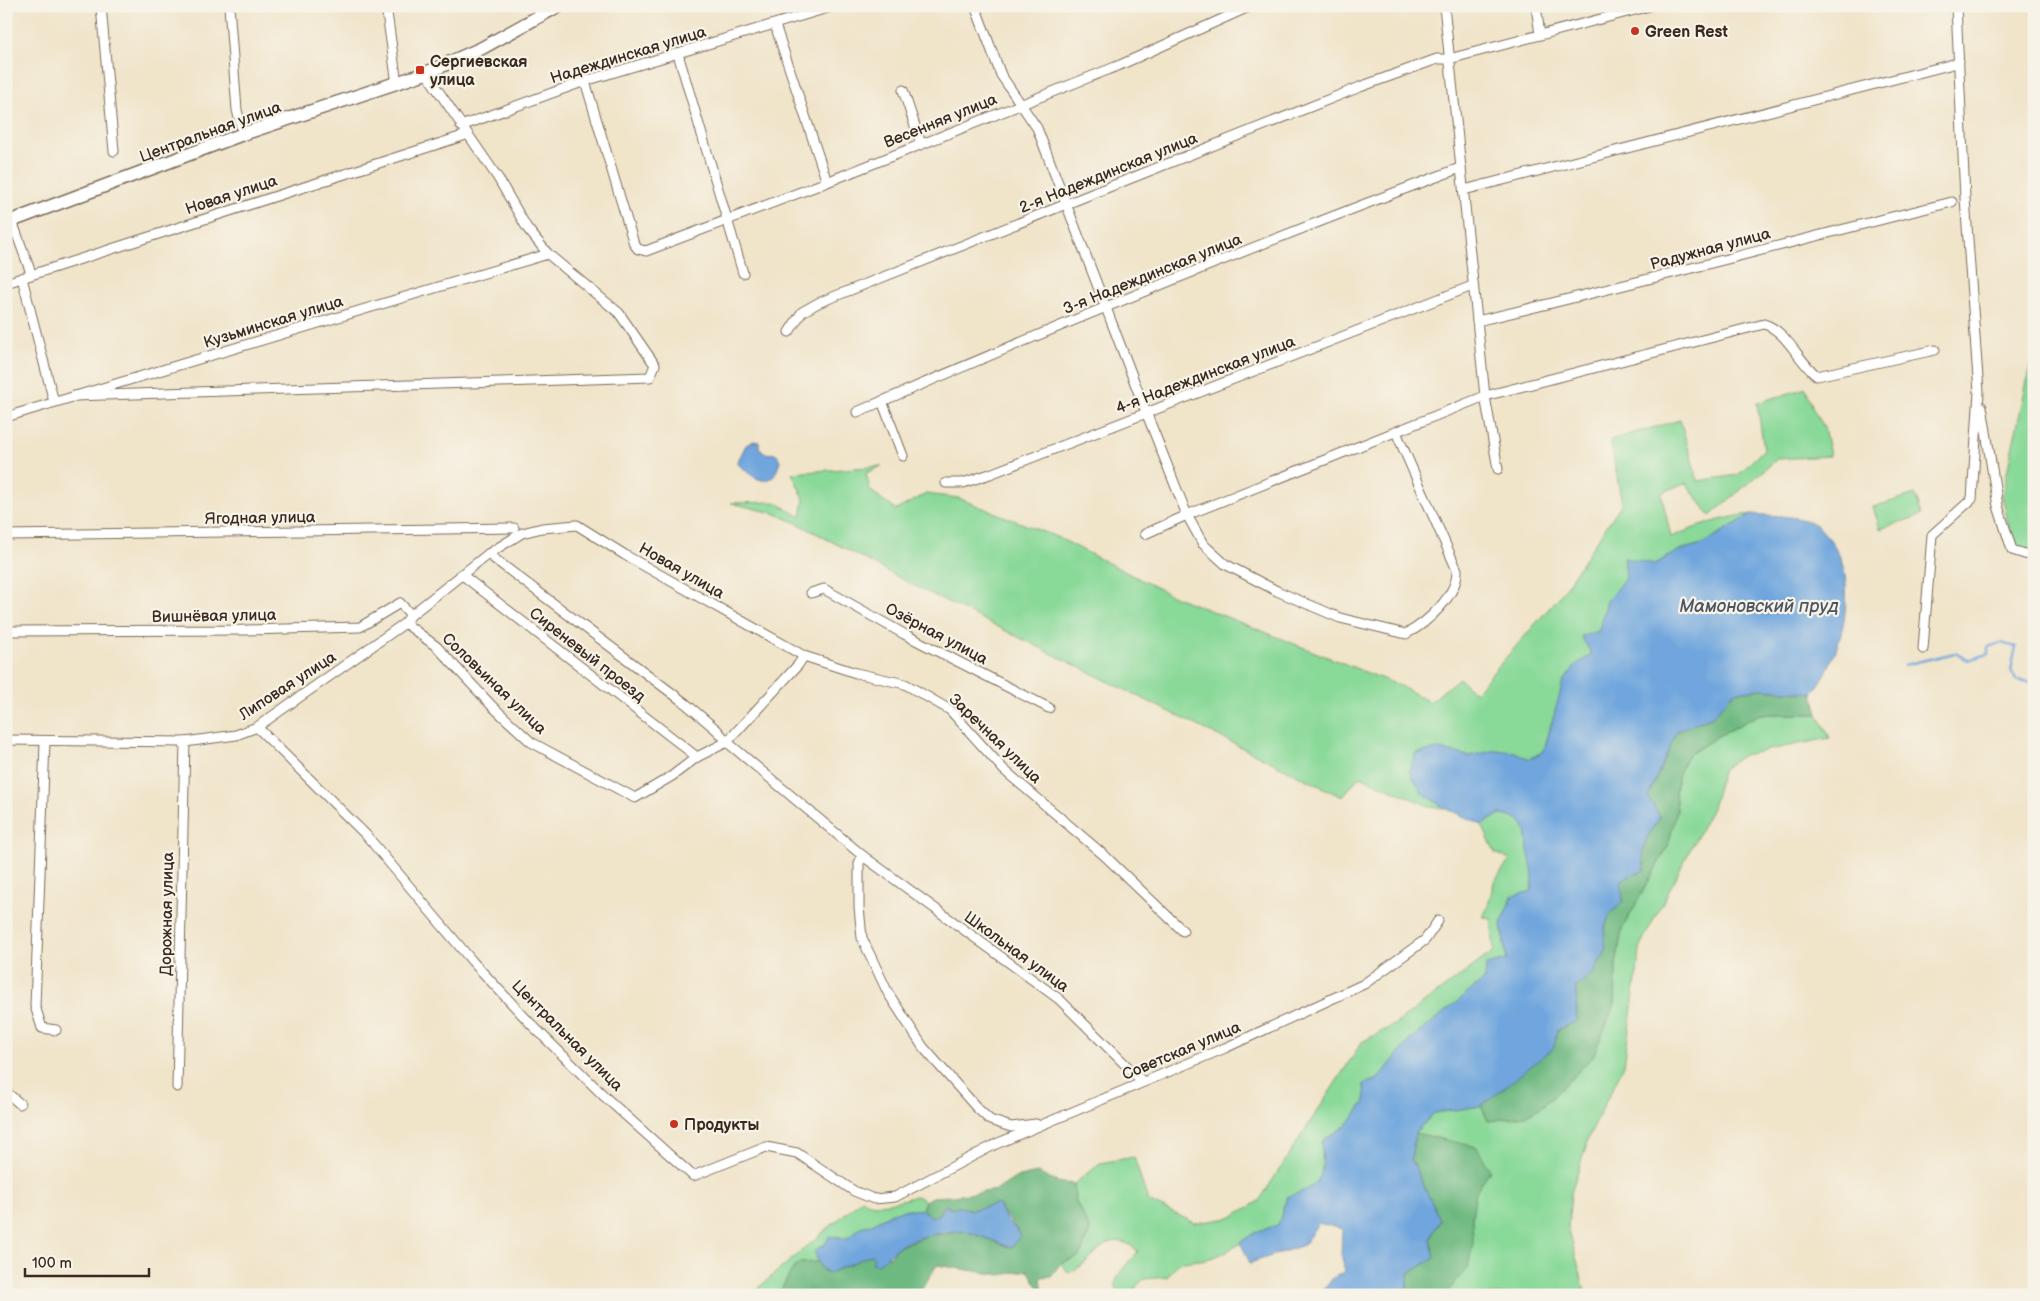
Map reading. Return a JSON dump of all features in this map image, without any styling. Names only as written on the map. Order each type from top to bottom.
[{"type":"street","points":[[102,6],[114,151]]},
{"type":"street","points":[[229,6],[238,110],[243,134]]},
{"type":"street","points":[[386,6],[397,84]]},
{"type":"street","name":"Центральная улица","points":[[9,222],[243,134],[426,73],[482,48],[539,11],[558,6]]},
{"type":"street","name":"Надеждинская улица","points":[[461,126],[585,81],[834,6]]},
{"type":"street","points":[[975,6],[1001,75],[1037,128],[1187,515],[1203,544],[1225,564],[1277,591],[1326,613],[1406,634],[1419,627],[1453,592],[1457,581],[1457,570],[1396,432]]},
{"type":"street","name":"Весенняя улица","points":[[585,81],[634,244],[638,249],[646,251],[827,182],[1020,103],[1120,65],[1251,6]]},
{"type":"street","points":[[1444,6],[1460,168],[1464,190],[1472,286],[1485,396],[1498,469]]},
{"type":"street","points":[[1536,6],[1540,35]]},
{"type":"street","name":"2-я Надеждинская улица","points":[[789,332],[802,312],[818,303],[1360,87],[1437,59],[1449,60],[1625,10],[1650,6]]},
{"type":"street","points":[[1956,6],[1957,63],[1974,342],[1980,392],[1998,506],[2012,550],[2034,557]]},
{"type":"street","points":[[775,25],[827,182]]},
{"type":"street","points":[[678,54],[743,273]]},
{"type":"street","points":[[1464,190],[1957,63]]},
{"type":"street","points":[[74,396],[650,377],[656,365],[619,313],[548,254],[527,228],[498,178],[466,134],[426,73]]},
{"type":"street","points":[[903,90],[921,144]]},
{"type":"street","name":"Новая улица","points":[[6,283],[31,273],[466,134]]},
{"type":"street","name":"3-я Надеждинская улица","points":[[857,412],[1106,307],[1359,206],[1460,168]]},
{"type":"street","name":"Радужная улица","points":[[1477,322],[1630,285],[1783,243],[1952,202]]},
{"type":"street","points":[[9,222],[31,273]]},
{"type":"street","name":"Кузьминская улица","points":[[6,417],[548,254]]},
{"type":"street","points":[[22,278],[54,402]]},
{"type":"street","name":"4-я Надеждинская улица","points":[[946,483],[963,483],[990,474],[1472,286]]},
{"type":"street","points":[[1146,534],[1187,515],[1485,396],[1764,324],[1775,327],[1808,369],[1817,376],[1935,350]]},
{"type":"street","points":[[1923,649],[1932,535],[1972,499],[1980,392]]},
{"type":"street","points":[[882,401],[903,456]]},
{"type":"street","name":"Новая улица","points":[[542,528],[576,524],[625,555],[804,656]]},
{"type":"street","name":"Ягодная улица","points":[[6,535],[514,528]]},
{"type":"street","name":"Липовая улица","points":[[6,740],[45,742],[185,742],[236,735],[257,727],[408,619],[461,574],[488,554],[522,534],[542,528]]},
{"type":"street","name":"Школьная улица","points":[[488,554],[686,703],[718,731],[727,742],[863,856],[1059,999],[1143,1082]]},
{"type":"street","name":"Сиреневый проезд","points":[[461,574],[697,757]]},
{"type":"street","name":"Озёрная улица","points":[[811,593],[824,590],[904,634],[1050,708]]},
{"type":"street","name":"Вишнёвая улица","points":[[6,631],[237,630],[360,626],[400,604],[408,619]]},
{"type":"street","name":"Соловьиная улица","points":[[408,619],[492,706],[531,742],[635,798],[672,776],[697,757],[727,742],[792,672],[804,656]]},
{"type":"street","name":"Заречная улица","points":[[804,656],[856,673],[905,684],[950,710],[1004,770],[1106,856],[1183,931]]},
{"type":"street","name":"Центральная улица","points":[[257,727],[366,835],[472,961],[531,1024],[606,1097],[693,1176],[766,1147],[797,1153],[854,1191],[874,1199],[895,1198],[921,1186]]},
{"type":"street","points":[[45,742],[35,1006],[42,1028],[56,1030]]},
{"type":"street","name":"Дорожная улица","points":[[177,1087],[185,742]]},
{"type":"street","points":[[863,856],[859,863],[859,907],[862,938],[888,993],[923,1047],[990,1120],[1011,1127],[1026,1126],[1071,1114]]},
{"type":"street","name":"Советская улица","points":[[921,1186],[996,1144],[1225,1048],[1364,984],[1425,940],[1438,921]]},
{"type":"street","points":[[6,1092],[20,1104]]},
{"type":"green space","points":[[2034,349],[2034,558],[2016,548],[2011,537],[2002,495]]},
{"type":"green space","points":[[1806,388],[1813,409],[1824,427],[1830,456],[1777,459],[1710,516],[1686,483],[1661,493],[1671,537],[1711,522],[1752,514],[1702,544],[1680,550],[1626,577],[1607,601],[1592,655],[1578,663],[1551,724],[1544,751],[1529,759],[1500,751],[1467,756],[1439,749],[1422,792],[1445,808],[1431,807],[1360,776],[1342,797],[913,585],[795,522],[773,513],[731,503],[775,502],[801,517],[804,499],[792,473],[882,466],[866,473],[870,490],[896,510],[926,494],[958,498],[1059,538],[1171,595],[1398,685],[1430,702],[1459,678],[1475,693],[1559,597],[1622,503],[1610,440],[1680,420],[1698,481],[1738,475],[1764,449],[1757,403]]},
{"type":"green space","points":[[1915,494],[1922,515],[1880,529],[1873,507]]},
{"type":"green space","points":[[1762,689],[1813,693],[1818,714],[1760,714],[1718,736],[1687,756],[1679,773],[1675,791],[1677,810],[1668,846],[1622,929],[1616,965],[1615,1004],[1593,1056],[1541,1107],[1525,1116],[1488,1121],[1481,1106],[1529,1066],[1557,1030],[1577,1021],[1576,987],[1593,973],[1606,951],[1604,929],[1610,914],[1623,902],[1621,880],[1645,870],[1644,848],[1651,830],[1660,817],[1648,797],[1677,731],[1713,716],[1734,692]]},
{"type":"green space","points":[[1760,714],[1818,714],[1830,738],[1743,755],[1723,769],[1712,808],[1641,944],[1624,1065],[1590,1134],[1571,1193],[1568,1227],[1586,1295],[1445,1295],[1473,1243],[1472,1217],[1476,1191],[1490,1170],[1415,1133],[1434,1113],[1481,1106],[1488,1121],[1524,1116],[1541,1107],[1555,1095],[1593,1056],[1615,1004],[1616,965],[1622,929],[1668,846],[1677,810],[1675,791],[1679,773],[1687,756],[1718,736]]},
{"type":"green space","points":[[1500,814],[1520,819],[1528,832],[1528,848],[1534,872],[1532,891],[1501,924],[1507,960],[1440,1018],[1410,1040],[1378,1079],[1364,1084],[1365,1102],[1347,1125],[1322,1141],[1322,1164],[1319,1178],[1309,1188],[1287,1197],[1278,1225],[1262,1231],[1216,1256],[1178,1263],[1167,1277],[1144,1279],[1136,1287],[1133,1295],[1120,1295],[1117,1289],[1116,1283],[1121,1272],[1138,1251],[1122,1242],[1116,1241],[1104,1246],[1069,1273],[1061,1263],[1080,1256],[1090,1230],[1075,1200],[1074,1184],[1100,1163],[1134,1157],[1148,1201],[1195,1223],[1230,1218],[1259,1201],[1362,1042],[1394,1025],[1494,951],[1491,918],[1483,917],[1494,882],[1510,859],[1495,853],[1482,825]]},
{"type":"green space","points":[[1415,1133],[1477,1147],[1490,1170],[1476,1191],[1472,1217],[1473,1243],[1468,1267],[1445,1295],[1406,1295],[1405,1293],[1409,1273],[1435,1258],[1430,1239],[1440,1220],[1411,1159]]},
{"type":"green space","points":[[1037,1173],[1057,1182],[1074,1184],[1075,1200],[1090,1230],[1080,1256],[1061,1263],[1051,1276],[1041,1277],[1043,1295],[1028,1270],[1001,1275],[937,1265],[918,1295],[896,1290],[878,1295],[778,1295],[792,1270],[800,1263],[818,1262],[822,1270],[828,1273],[871,1255],[890,1257],[896,1248],[931,1234],[938,1235],[966,1231],[1011,1248],[1021,1235],[997,1204],[972,1210],[942,1207],[938,1215],[932,1217],[922,1210],[925,1201],[932,1197],[997,1190],[1015,1178]]},
{"type":"green space","points":[[917,1196],[925,1201],[922,1210],[909,1209],[892,1213],[870,1225],[861,1227],[847,1239],[837,1236],[815,1251],[818,1262],[800,1263],[795,1266],[778,1295],[750,1295],[862,1199],[874,1204],[881,1204]]},
{"type":"water","points":[[754,441],[759,442],[759,447],[763,453],[777,454],[780,461],[777,471],[767,480],[756,478],[737,463],[746,445]]},
{"type":"water","name":"Мамоновский пруд","points":[[1752,514],[1791,517],[1813,523],[1827,536],[1838,553],[1844,572],[1846,593],[1845,615],[1833,658],[1824,677],[1813,693],[1762,689],[1734,692],[1713,716],[1677,731],[1648,797],[1660,817],[1651,830],[1644,848],[1645,870],[1621,880],[1623,902],[1610,914],[1604,929],[1606,951],[1593,973],[1576,987],[1577,1021],[1557,1030],[1554,1048],[1481,1106],[1434,1113],[1415,1133],[1411,1159],[1440,1220],[1430,1239],[1435,1258],[1409,1273],[1406,1295],[1320,1295],[1333,1278],[1345,1271],[1341,1254],[1342,1229],[1318,1223],[1304,1245],[1250,1263],[1240,1242],[1258,1231],[1278,1225],[1287,1197],[1315,1184],[1321,1172],[1322,1141],[1347,1125],[1365,1102],[1364,1084],[1378,1079],[1410,1040],[1485,979],[1486,965],[1507,960],[1501,924],[1512,896],[1532,891],[1533,880],[1527,835],[1520,820],[1500,814],[1482,825],[1445,808],[1422,793],[1409,771],[1416,753],[1439,749],[1469,756],[1496,750],[1515,752],[1529,759],[1544,751],[1563,682],[1578,663],[1592,655],[1581,636],[1599,631],[1607,601],[1626,577],[1624,558],[1655,564],[1680,550],[1702,544]]},
{"type":"water","points":[[997,1204],[1008,1221],[1021,1235],[1011,1248],[964,1231],[939,1233],[905,1243],[878,1264],[872,1263],[874,1257],[871,1255],[829,1273],[819,1264],[815,1251],[825,1245],[829,1236],[847,1239],[861,1227],[870,1225],[892,1213],[909,1209],[922,1210],[932,1217],[938,1215],[946,1205],[951,1209],[960,1207],[972,1210]]},
{"type":"waterway","points":[[1904,665],[1955,653],[1968,660],[1988,654],[1988,647],[2001,643],[2016,647],[2011,670],[2016,680],[2034,682]]},
{"type":"place","name":"Green Rest","points":[[1635,31]]},
{"type":"place","name":"Сергиевская улица","points":[[420,70]]},
{"type":"place","name":"Продукты","points":[[674,1124]]}]
